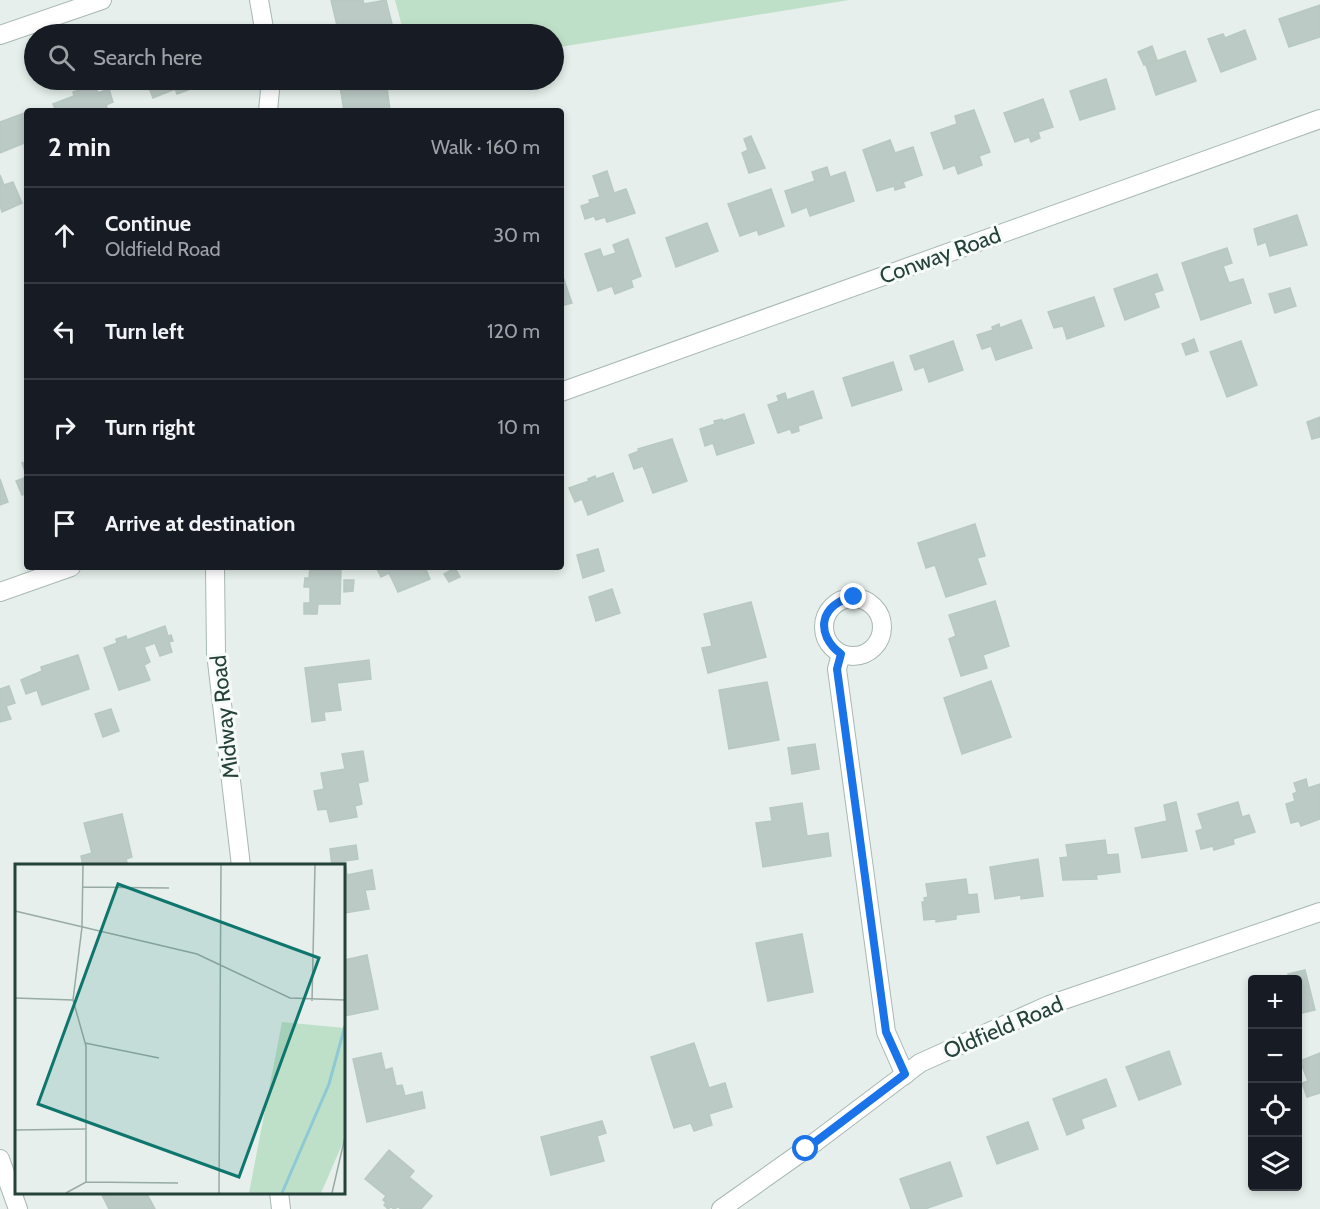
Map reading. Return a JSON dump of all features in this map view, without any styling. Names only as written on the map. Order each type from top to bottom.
[{"type":"street","points":[[32,24],[102,0]]},
{"type":"street","points":[[259,0],[264,24]]},
{"type":"street","points":[[0,35],[24,27]]},
{"type":"street","points":[[268,108],[270,90]]},
{"type":"street","name":"Conway Road","points":[[564,391],[1320,119]]},
{"type":"street","points":[[0,592],[62,570]]},
{"type":"street","name":"Midway Road","points":[[215,570],[216,653],[241,864]]},
{"type":"street","points":[[841,654],[837,669],[886,1032],[905,1074]]},
{"type":"street","name":"Oldfield Road","points":[[721,1209],[806,1149],[920,1063],[1048,1005],[1320,912]]},
{"type":"street","points":[[0,1159],[18,1209]]},
{"type":"street","points":[[279,1194],[281,1209]]},
{"type":"green space","points":[[395,0],[849,0],[564,46],[564,24],[401,24]]},
{"type":"building","points":[[331,0],[363,0],[364,4],[386,0],[392,24],[337,24]]},
{"type":"building","points":[[1320,5],[1320,37],[1289,47],[1279,19]]},
{"type":"building","points":[[1245,30],[1256,59],[1221,72],[1208,39],[1223,34],[1225,38]]},
{"type":"building","points":[[1152,46],[1157,60],[1144,65],[1138,52]]},
{"type":"building","points":[[1185,51],[1196,81],[1156,95],[1146,65]]},
{"type":"building","points":[[1106,79],[1115,109],[1080,120],[1070,91]]},
{"type":"building","points":[[97,90],[98,93],[109,90],[113,102],[106,105],[107,108],[55,108],[53,104],[74,96],[73,92]]},
{"type":"building","points":[[150,90],[173,90],[153,98]]},
{"type":"building","points":[[175,90],[188,90],[177,94]]},
{"type":"building","points":[[341,90],[387,90],[390,108],[344,108]]},
{"type":"building","points":[[1043,99],[1053,127],[1038,132],[1040,138],[1031,142],[1029,137],[1015,142],[1004,113]]},
{"type":"building","points":[[974,110],[990,152],[979,156],[982,165],[958,174],[955,165],[944,169],[931,133],[957,124],[955,116]]},
{"type":"building","points":[[24,113],[24,143],[0,153],[0,122]]},
{"type":"building","points":[[751,136],[765,168],[749,173],[742,153],[748,150],[744,139]]},
{"type":"building","points":[[890,140],[895,153],[913,147],[922,175],[903,182],[905,187],[895,190],[894,186],[877,191],[863,150]]},
{"type":"building","points":[[827,167],[830,177],[845,172],[854,201],[810,216],[807,207],[792,213],[785,191],[815,181],[812,172]]},
{"type":"building","points":[[607,171],[614,193],[626,189],[635,213],[607,222],[605,217],[596,220],[594,216],[585,219],[581,206],[590,203],[589,200],[600,197],[593,176]]},
{"type":"building","points":[[0,175],[4,185],[13,182],[22,203],[2,212],[0,206]]},
{"type":"building","points":[[771,189],[784,226],[759,235],[757,230],[740,236],[728,204]]},
{"type":"building","points":[[1297,215],[1307,245],[1270,256],[1266,242],[1258,245],[1254,229]]},
{"type":"building","points":[[707,223],[718,251],[676,267],[666,238]]},
{"type":"building","points":[[628,239],[641,276],[631,280],[633,287],[615,294],[612,286],[598,291],[585,254],[600,249],[603,257],[616,253],[613,245]]},
{"type":"building","points":[[1227,248],[1232,263],[1223,266],[1229,283],[1243,279],[1251,303],[1201,320],[1182,263]]},
{"type":"building","points":[[1157,274],[1163,290],[1154,293],[1159,307],[1125,320],[1114,289]]},
{"type":"building","points":[[564,280],[572,303],[564,305]]},
{"type":"building","points":[[1290,288],[1296,306],[1275,313],[1269,294]]},
{"type":"building","points":[[1094,297],[1104,326],[1067,339],[1063,326],[1054,328],[1048,312]]},
{"type":"building","points":[[1021,320],[1032,348],[996,360],[991,346],[982,349],[977,335],[993,330],[992,327],[999,324],[1000,328]]},
{"type":"building","points":[[1194,339],[1198,351],[1186,355],[1182,344]]},
{"type":"building","points":[[953,341],[963,370],[929,382],[924,367],[915,370],[910,356]]},
{"type":"building","points":[[1241,341],[1257,385],[1227,397],[1210,352]]},
{"type":"building","points":[[893,362],[902,390],[852,406],[843,378]]},
{"type":"building","points":[[813,391],[822,418],[798,426],[799,431],[792,433],[790,429],[778,433],[768,405],[779,401],[777,396],[785,393],[787,400]]},
{"type":"building","points":[[744,414],[754,443],[717,455],[713,443],[705,446],[700,429],[715,424],[714,421],[722,419],[723,421]]},
{"type":"building","points":[[1320,417],[1320,437],[1312,439],[1307,422]]},
{"type":"building","points":[[672,439],[687,481],[653,493],[643,466],[634,469],[629,455],[639,451],[638,449]]},
{"type":"building","points":[[613,473],[623,501],[588,515],[582,499],[575,502],[569,488],[589,481],[588,479],[595,476],[596,479]]},
{"type":"building","points":[[24,478],[24,494],[22,495],[16,481]]},
{"type":"building","points":[[0,479],[8,502],[0,505]]},
{"type":"building","points":[[975,524],[985,556],[977,558],[986,584],[946,597],[935,565],[926,568],[918,543]]},
{"type":"building","points":[[598,549],[604,571],[583,578],[577,555]]},
{"type":"building","points":[[310,570],[341,570],[340,604],[318,604],[317,614],[304,614],[304,603],[310,603],[310,587],[304,587],[305,578],[309,578]]},
{"type":"building","points":[[378,570],[426,570],[430,579],[398,592],[389,573],[381,577]]},
{"type":"building","points":[[456,570],[460,577],[449,582],[444,574]]},
{"type":"building","points":[[344,580],[354,580],[353,591],[344,592]]},
{"type":"building","points":[[612,589],[620,613],[596,621],[589,597]]},
{"type":"building","points":[[995,601],[1009,646],[983,655],[987,668],[961,676],[949,639],[956,636],[949,615]]},
{"type":"building","points":[[751,602],[766,657],[708,673],[702,648],[712,646],[704,614]]},
{"type":"building","points":[[165,626],[168,636],[171,635],[173,641],[169,642],[172,652],[160,656],[155,643],[144,647],[150,662],[144,665],[150,680],[119,690],[104,648],[117,643],[116,639],[126,636],[127,640]]},
{"type":"building","points":[[78,655],[89,689],[42,705],[37,690],[26,694],[21,680],[42,671],[41,667]]},
{"type":"building","points":[[369,660],[371,679],[337,683],[341,710],[324,712],[325,720],[312,722],[305,668]]},
{"type":"building","points":[[991,681],[1011,737],[962,754],[944,698]]},
{"type":"building","points":[[767,682],[779,740],[729,749],[719,690]]},
{"type":"building","points":[[9,686],[15,703],[6,706],[11,719],[0,722],[0,689]]},
{"type":"building","points":[[111,709],[119,731],[103,737],[95,714]]},
{"type":"building","points":[[815,744],[819,769],[792,774],[788,748]]},
{"type":"building","points":[[363,751],[368,781],[358,783],[362,804],[355,806],[357,817],[330,822],[327,809],[318,810],[314,791],[324,789],[321,773],[345,769],[342,754]]},
{"type":"building","points":[[1306,779],[1308,788],[1320,784],[1320,819],[1301,826],[1299,821],[1291,823],[1286,804],[1295,801],[1293,794],[1297,792],[1294,783]]},
{"type":"building","points":[[1176,802],[1187,851],[1142,858],[1135,828],[1167,821],[1164,805]]},
{"type":"building","points":[[1238,802],[1242,817],[1249,815],[1255,832],[1233,839],[1234,844],[1214,850],[1213,846],[1201,849],[1196,831],[1203,829],[1198,814]]},
{"type":"building","points":[[802,803],[807,836],[828,833],[831,856],[763,867],[756,823],[772,821],[770,808]]},
{"type":"building","points":[[122,814],[132,857],[126,859],[127,864],[83,864],[81,856],[92,853],[84,823]]},
{"type":"building","points":[[1105,840],[1107,855],[1118,854],[1120,872],[1096,875],[1097,879],[1063,880],[1060,858],[1068,857],[1066,845]]},
{"type":"building","points":[[356,845],[358,859],[345,861],[347,875],[372,870],[375,889],[365,890],[369,909],[345,913],[345,864],[332,864],[330,849]]},
{"type":"building","points":[[1038,859],[1043,896],[1021,899],[1021,895],[995,899],[990,867]]},
{"type":"building","points":[[966,879],[968,895],[977,894],[979,912],[956,915],[956,919],[936,922],[936,919],[924,920],[922,902],[925,902],[924,898],[928,897],[926,884]]},
{"type":"building","points":[[802,934],[813,992],[768,1001],[756,943]]},
{"type":"building","points":[[367,955],[378,1009],[345,1016],[345,960]]},
{"type":"building","points":[[1305,970],[1315,1010],[1302,1013],[1302,975],[1288,974]]},
{"type":"building","points":[[694,1043],[709,1088],[725,1083],[732,1107],[709,1114],[712,1125],[694,1131],[691,1123],[674,1128],[651,1057]]},
{"type":"building","points":[[1169,1051],[1181,1084],[1139,1100],[1126,1067]]},
{"type":"building","points":[[381,1053],[385,1070],[392,1068],[396,1086],[402,1085],[405,1096],[422,1092],[425,1108],[367,1122],[353,1059]]},
{"type":"building","points":[[1320,1053],[1320,1093],[1307,1097],[1302,1083],[1308,1081],[1302,1060]]},
{"type":"building","points":[[1106,1079],[1116,1106],[1081,1119],[1084,1128],[1067,1135],[1053,1099]]},
{"type":"building","points":[[602,1121],[606,1133],[597,1136],[604,1161],[551,1175],[541,1137]]},
{"type":"building","points":[[1028,1122],[1038,1149],[997,1164],[987,1137]]},
{"type":"building","points":[[389,1150],[414,1171],[409,1177],[432,1196],[421,1209],[391,1207],[388,1209],[383,1200],[386,1196],[365,1179]]},
{"type":"building","points":[[950,1162],[962,1196],[925,1209],[911,1209],[900,1179]]},
{"type":"building","points":[[102,1194],[147,1194],[155,1209],[109,1209]]},
{"type":"route","points":[[806,1149],[905,1074],[886,1032],[837,669],[841,654],[825,638],[823,626],[832,605],[842,599],[854,597]]}]
